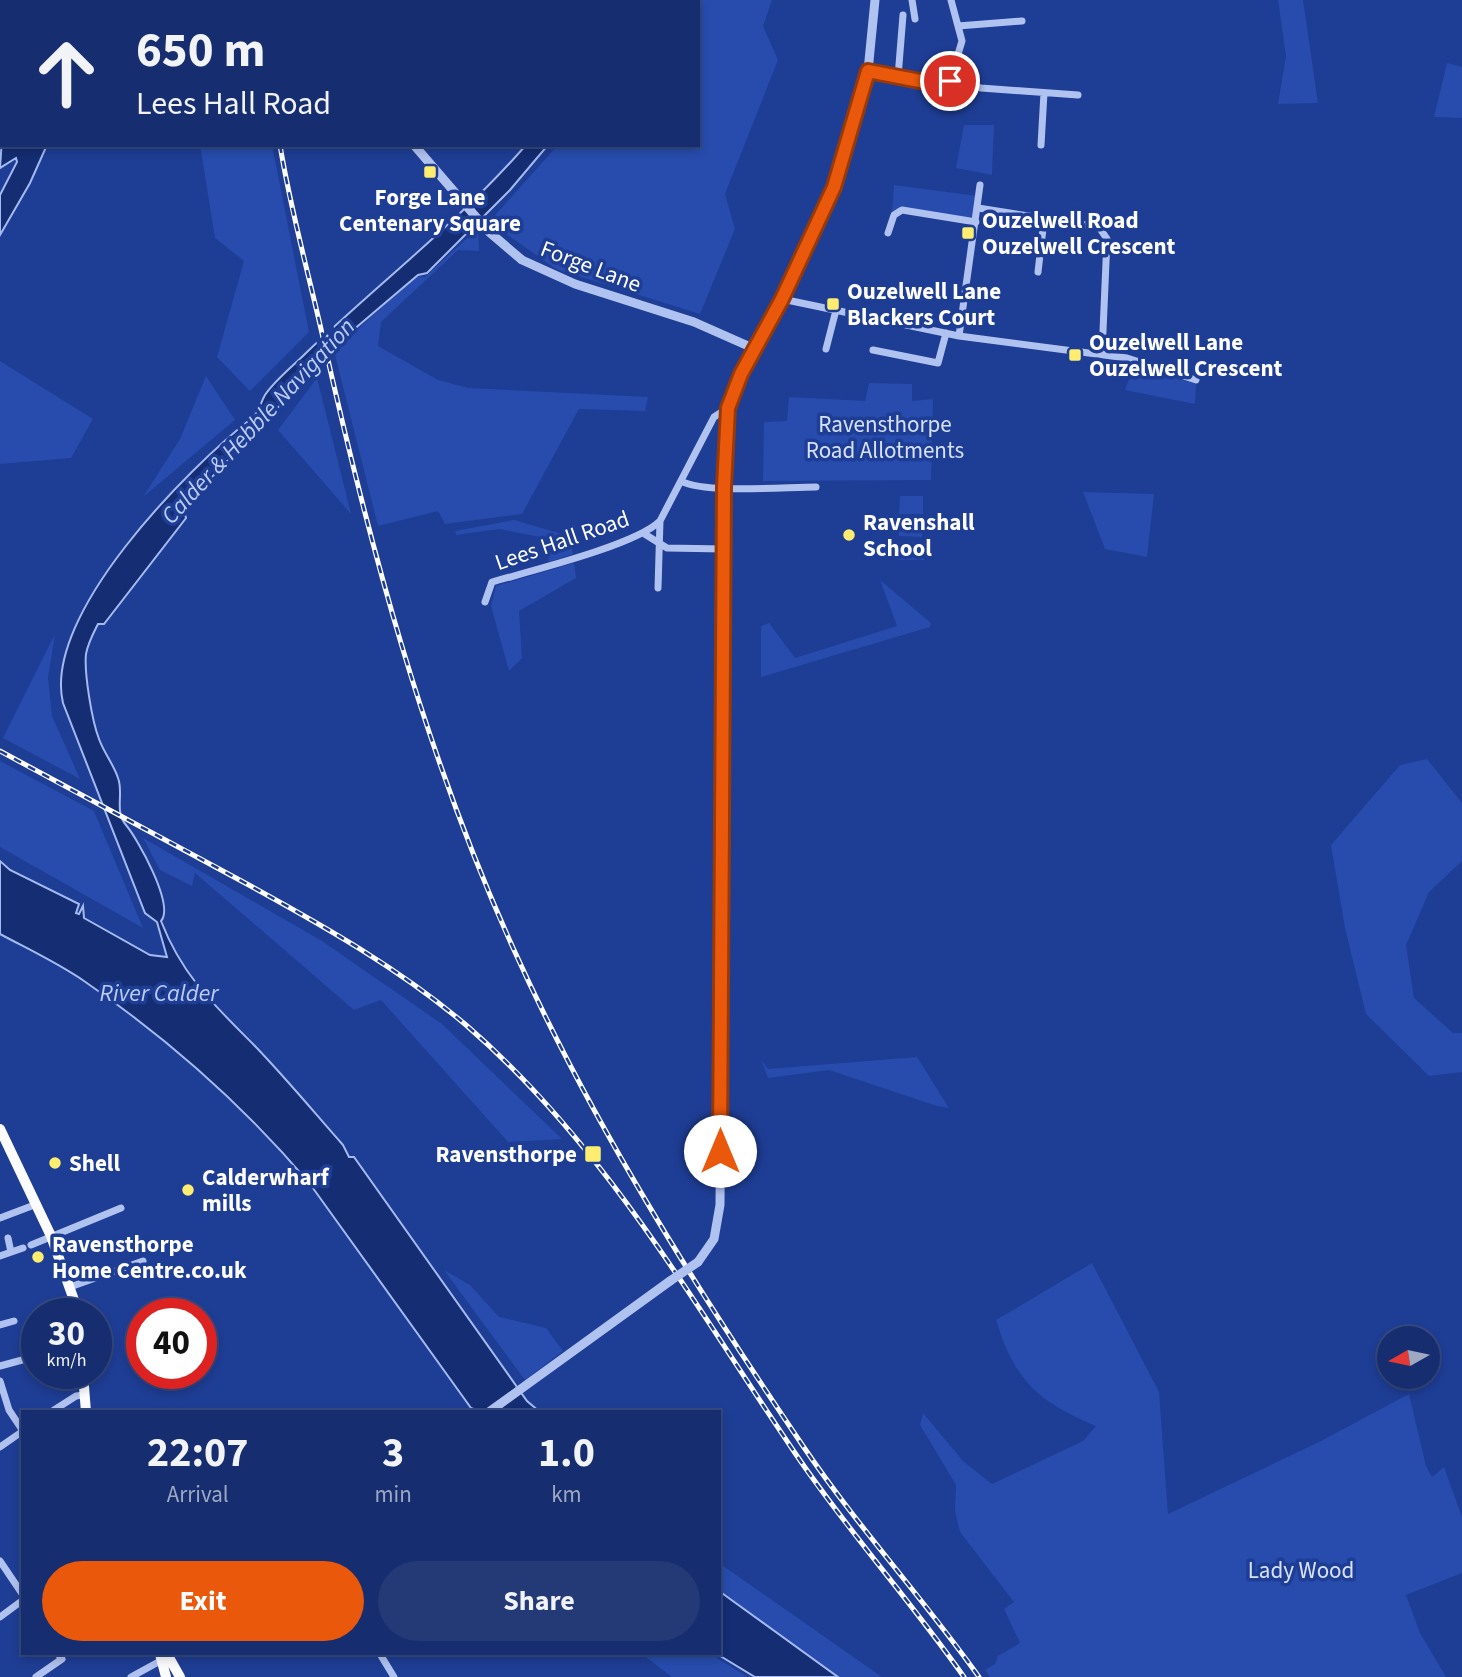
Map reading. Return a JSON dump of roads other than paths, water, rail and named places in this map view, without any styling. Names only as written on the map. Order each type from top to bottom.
[{"type":"highway","points":[[0,1129],[51,1236],[73,1298]]},
{"type":"highway","points":[[84,1389],[86,1410]]},
{"type":"highway","points":[[164,1655],[166,1677]]},
{"type":"highway","points":[[164,1655],[180,1677]]},
{"type":"street","name":"Lees Hall Road","points":[[658,588],[660,521],[714,417],[728,408],[834,187],[868,71],[875,0]]},
{"type":"street","points":[[912,0],[915,19]]},
{"type":"street","points":[[950,81],[962,41],[951,0]]},
{"type":"street","points":[[898,77],[903,15]]},
{"type":"street","points":[[958,26],[1022,21]]},
{"type":"street","points":[[868,71],[898,77],[1078,95]]},
{"type":"street","points":[[1041,145],[1044,93]]},
{"type":"street","name":"Forge Lane","points":[[416,147],[483,225],[522,260],[575,284],[694,322],[755,349]]},
{"type":"street","points":[[959,336],[980,185]]},
{"type":"street","points":[[978,208],[1099,227],[1107,239],[1102,354]]},
{"type":"street","points":[[888,233],[894,215],[902,210],[976,222]]},
{"type":"street","points":[[1038,272],[1044,220]]},
{"type":"street","points":[[782,299],[959,336],[1127,358],[1196,380]]},
{"type":"street","points":[[825,349],[836,310]]},
{"type":"street","points":[[873,350],[938,363],[946,333]]},
{"type":"street","points":[[492,1410],[698,1262],[714,1239],[720,1205],[724,487],[728,408]]},
{"type":"street","points":[[681,481],[689,485],[724,487],[816,487]]},
{"type":"street","name":"Lees Hall Road","points":[[485,602],[492,582],[576,558],[643,533],[660,521]]},
{"type":"street","points":[[643,533],[659,545],[724,549]]},
{"type":"street","points":[[0,1217],[37,1204]]},
{"type":"street","points":[[0,1256],[121,1208]]},
{"type":"street","points":[[8,1238],[12,1252]]},
{"type":"street","points":[[69,1287],[143,1261]]},
{"type":"street","points":[[0,1325],[14,1321]]},
{"type":"street","points":[[0,1366],[21,1360]]},
{"type":"street","points":[[0,1381],[9,1410],[21,1428]]},
{"type":"street","points":[[54,1410],[76,1396],[84,1395]]},
{"type":"street","points":[[0,1447],[21,1432]]},
{"type":"street","points":[[0,1561],[21,1598]]},
{"type":"street","points":[[0,1617],[21,1601]]},
{"type":"street","points":[[36,1677],[62,1659],[59,1655]]},
{"type":"street","points":[[131,1677],[164,1655]]},
{"type":"street","points":[[381,1655],[394,1677]]},
{"type":"water","points":[[1,147],[46,147],[30,183],[0,235],[0,195],[17,162],[16,158],[0,168]]},
{"type":"water","name":"River Calder","points":[[524,147],[546,147],[510,190],[427,273],[418,275],[319,359],[318,365],[189,501],[184,511],[186,518],[104,624],[98,624],[88,646],[86,662],[96,731],[120,784],[122,820],[153,872],[163,901],[164,913],[161,921],[178,957],[211,1001],[265,1056],[343,1145],[349,1157],[354,1157],[527,1401],[538,1410],[471,1408],[310,1184],[259,1128],[204,1075],[115,1003],[64,968],[0,934],[0,861],[10,870],[79,904],[76,913],[79,914],[83,906],[84,918],[150,955],[167,957],[157,922],[145,913],[63,703],[62,668],[75,628],[97,587],[126,546],[159,507],[193,471],[255,416],[265,395],[279,379],[500,173]]},
{"type":"water","points":[[721,1592],[838,1677],[755,1677],[719,1655],[721,1655]]},
{"type":"railway","points":[[280,147],[358,487],[401,644],[452,799],[514,950],[544,1015],[612,1141],[724,1326],[824,1476],[979,1677]]},
{"type":"railway","points":[[0,751],[304,915],[360,949],[441,1005],[516,1072],[562,1121],[644,1228],[815,1482],[964,1677]]},
{"type":"place","name":"Forge Lane Centenary Square","points":[[430,172]]},
{"type":"place","name":"Ouzelwell Road Ouzelwell Crescent","points":[[968,233]]},
{"type":"place","name":"Ouzelwell Lane Blackers Court","points":[[833,304]]},
{"type":"place","name":"Ouzelwell Lane Ouzelwell Crescent","points":[[1075,355]]},
{"type":"place","name":"Ravenshall School","points":[[849,535]]},
{"type":"place","name":"Ravensthorpe","points":[[593,1154]]},
{"type":"place","name":"Shell","points":[[55,1163]]},
{"type":"place","name":"Calderwharf mills","points":[[188,1190]]},
{"type":"place","name":"Ravensthorpe Home Centre.co.uk","points":[[38,1257]]},
{"type":"water label","name":"Calder & Hebble Navigation","points":[[258,421]]},
{"type":"park label","name":"Ravensthorpe Road Allotments","points":[[885,437]]},
{"type":"park label","name":"Lady Wood","points":[[1301,1570]]}]
